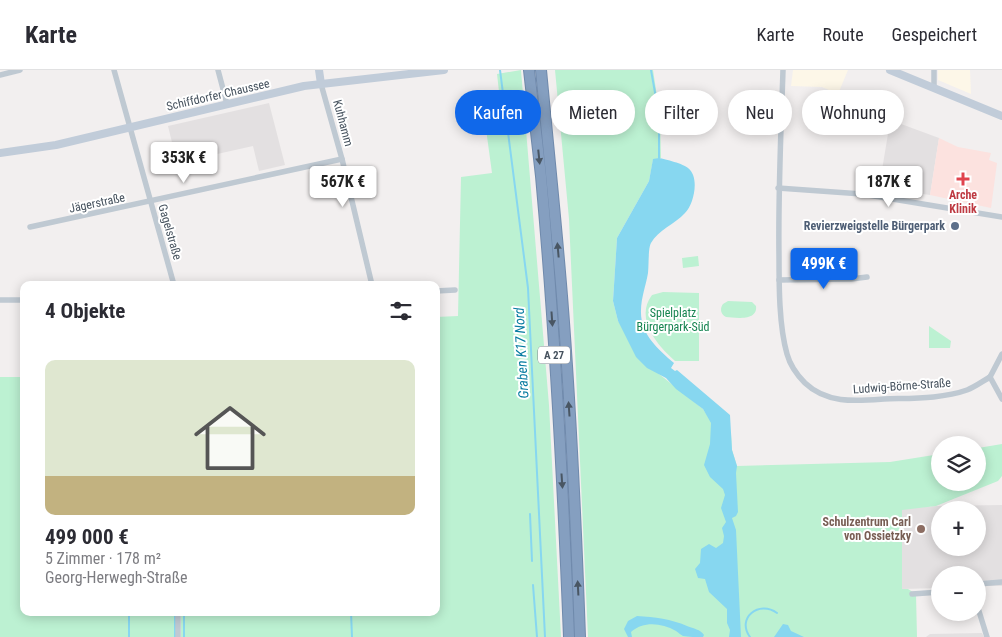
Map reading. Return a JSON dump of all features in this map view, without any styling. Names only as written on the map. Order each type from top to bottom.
[{"type":"highway","name":"A 27","points":[[543,71],[562,298],[573,470],[580,637]]},
{"type":"highway","name":"A 27","points":[[529,72],[541,175],[553,336],[564,507],[568,637]]},
{"type":"street","points":[[0,75],[20,70]]},
{"type":"street","name":"Gagelstraße","points":[[114,70],[173,281]]},
{"type":"street","points":[[218,70],[227,104]]},
{"type":"street","points":[[319,70],[321,84]]},
{"type":"street","name":"Schiffdorfer Chaussee","points":[[0,153],[56,145],[227,104],[321,84],[444,70]]},
{"type":"street","name":"Ludwig-Börne-Straße","points":[[783,70],[778,188],[779,280],[787,356],[794,369],[813,389],[825,396],[838,400],[933,396],[968,390],[990,377]]},
{"type":"street","points":[[890,70],[1002,116]]},
{"type":"street","points":[[934,70],[934,88]]},
{"type":"street","name":"Kuhhamm","points":[[321,84],[342,159],[371,281]]},
{"type":"street","name":"Jägerstraße","points":[[30,227],[342,159]]},
{"type":"street","points":[[778,188],[862,194],[1002,217]]},
{"type":"street","points":[[779,280],[867,277]]},
{"type":"street","points":[[440,291],[455,290]]},
{"type":"street","points":[[0,300],[20,300]]},
{"type":"street","points":[[1002,354],[990,377],[1002,399]]},
{"type":"street","points":[[986,583],[1002,582]]},
{"type":"street","points":[[912,594],[931,593]]},
{"type":"street","points":[[178,616],[178,637]]},
{"type":"street","points":[[982,621],[987,637]]},
{"type":"shaded area","points":[[793,70],[848,70],[840,90],[829,90],[822,87],[791,86]]},
{"type":"shaded area","points":[[938,70],[970,70],[971,94],[938,80]]},
{"type":"shaded area","points":[[269,103],[285,165],[259,171],[253,146],[177,163],[168,126]]},
{"type":"shaded area","points":[[904,125],[939,138],[930,195],[879,188],[888,135],[904,135]]},
{"type":"shaded area","name":"Arche Klinik","points":[[939,138],[958,147],[991,153],[989,160],[997,163],[991,208],[930,195]]},
{"type":"shaded area","name":"Schulzentrum Carl von Ossietzky","points":[[986,505],[1002,505],[1002,586],[986,586],[986,566],[931,566],[931,588],[902,589],[902,509],[931,506],[931,556],[986,556]]},
{"type":"shaded area","points":[[982,633],[984,637],[926,637],[930,634]]},
{"type":"green space","points":[[521,70],[523,90],[499,90],[497,74]]},
{"type":"green space","points":[[555,70],[653,70],[656,90],[645,90],[645,135],[660,135],[661,158],[653,160],[649,181],[617,238],[613,301],[618,321],[659,374],[703,409],[712,423],[731,434],[732,450],[737,466],[890,462],[931,455],[931,491],[973,491],[948,501],[931,501],[931,507],[902,510],[902,589],[908,589],[916,594],[917,637],[588,637],[569,219],[561,135],[635,135],[635,90],[557,90]]},
{"type":"green space","points":[[487,135],[526,135],[549,405],[561,637],[181,637],[181,616],[440,616],[440,317],[458,316],[461,177],[492,173]]},
{"type":"green space","points":[[698,256],[699,266],[683,268],[682,258]]},
{"type":"green space","name":"Spielplatz Bürgerpark-Süd","points":[[663,292],[699,293],[699,361],[675,361],[662,348],[650,331],[646,313],[647,304],[652,295]]},
{"type":"green space","points":[[728,301],[752,302],[756,306],[756,311],[746,318],[726,317],[721,309],[723,304]]},
{"type":"green space","points":[[929,326],[951,341],[950,348],[929,348]]},
{"type":"green space","points":[[0,377],[20,377],[20,616],[175,616],[175,637],[0,637]]},
{"type":"green space","points":[[1002,444],[1002,476],[998,481],[986,486],[986,447]]},
{"type":"water","points":[[659,158],[686,166],[692,172],[695,184],[693,197],[688,209],[658,234],[650,245],[648,273],[641,305],[641,319],[651,340],[674,363],[671,368],[675,371],[677,370],[730,415],[732,450],[737,466],[738,512],[732,518],[736,530],[741,637],[729,637],[727,609],[709,592],[705,579],[698,578],[695,569],[700,563],[701,549],[709,544],[716,548],[723,543],[722,528],[726,522],[721,508],[725,495],[723,489],[710,477],[704,465],[710,444],[711,423],[703,409],[676,389],[666,378],[647,368],[636,357],[618,321],[613,301],[617,238],[649,181],[653,159]]},
{"type":"water","points":[[637,616],[675,622],[699,630],[704,635],[703,637],[683,636],[670,628],[653,624],[636,628],[631,632],[632,637],[628,637],[624,629],[628,621]]},
{"type":"water","points":[[783,624],[788,625],[791,631],[804,637],[774,637]]},
{"type":"waterway","name":"Graben K17 Nord","points":[[500,70],[528,288],[545,637]]},
{"type":"waterway","points":[[651,70],[659,115],[659,158]]},
{"type":"waterway","points":[[530,514],[532,561]]},
{"type":"waterway","points":[[533,585],[537,637]]},
{"type":"waterway","points":[[750,637],[746,630],[746,623],[752,613],[763,609],[777,613]]},
{"type":"waterway","points":[[129,616],[129,637]]},
{"type":"waterway","points":[[175,616],[175,637]]},
{"type":"waterway","points":[[184,616],[184,637]]},
{"type":"waterway","points":[[351,616],[352,637]]},
{"type":"place","name":"Arche Klinik","points":[[963,179]]},
{"type":"place","name":"Revierzweigstelle Bürgerpark","points":[[955,226]]},
{"type":"place","name":"Schulzentrum Carl von Ossietzky","points":[[921,529]]}]
